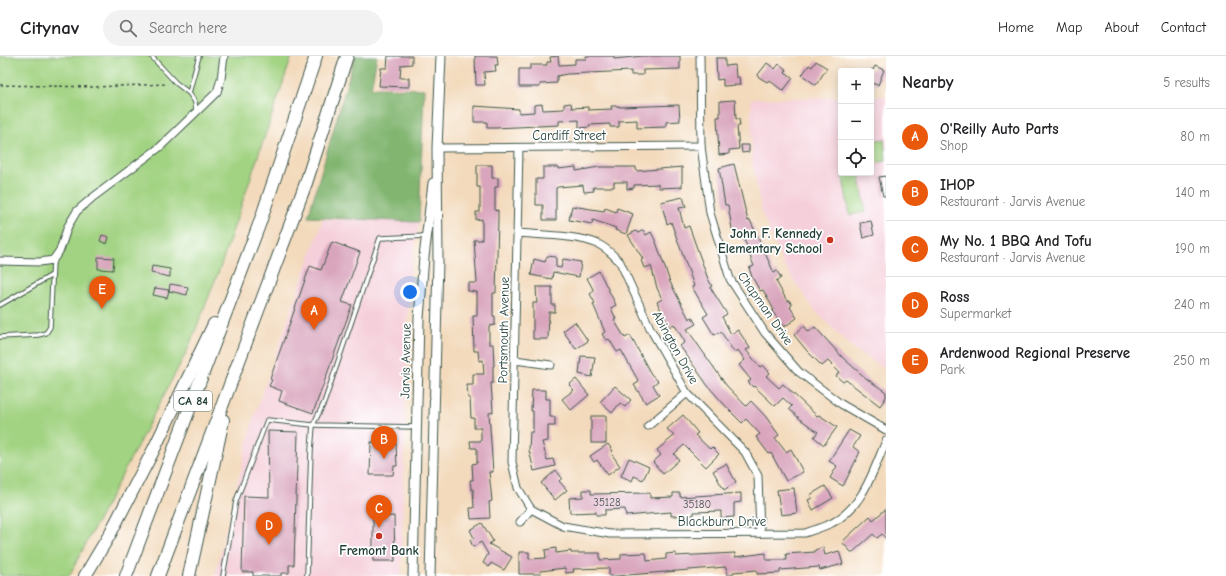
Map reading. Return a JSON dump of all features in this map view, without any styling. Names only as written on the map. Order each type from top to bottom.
[{"type":"highway","name":"CA 84","points":[[126,576],[259,225],[316,56]]},
{"type":"highway","name":"CA 84","points":[[158,576],[306,183],[347,56]]},
{"type":"highway","points":[[85,576],[110,534],[154,449],[259,225]]},
{"type":"highway","points":[[189,576],[219,443],[228,391]]},
{"type":"street","points":[[0,261],[40,262],[53,260],[60,250],[68,226],[77,211],[160,147],[217,92],[221,79],[224,56]]},
{"type":"street","name":"Jarvis Avenue","points":[[430,576],[438,261],[437,148],[441,56]]},
{"type":"street","name":"Chapman Drive","points":[[700,56],[700,146],[710,213],[730,279],[765,333],[799,372],[841,404],[886,430]]},
{"type":"street","name":"Cardiff Street","points":[[437,148],[700,146]]},
{"type":"street","name":"Jarvis Avenue","points":[[413,576],[419,318],[426,236],[437,148]]},
{"type":"street","name":"Portsmouth Avenue","points":[[519,148],[512,462],[518,488],[531,509]]},
{"type":"street","name":"Abington Drive","points":[[517,233],[597,244],[612,253],[620,262],[651,330],[687,393],[745,452],[758,476],[760,533]]},
{"type":"street","points":[[515,360],[551,365]]},
{"type":"street","points":[[648,426],[687,393]]},
{"type":"street","name":"Blackburn Drive","points":[[531,509],[563,526],[610,534],[805,533],[833,522],[852,508],[865,490],[886,441]]},
{"type":"street","points":[[520,522],[531,509]]},
{"type":"lane","points":[[151,56],[176,83],[189,93],[195,102],[196,112]]},
{"type":"lane","points":[[189,93],[199,56]]},
{"type":"lane","points":[[306,576],[311,450],[314,425],[324,403],[380,238],[426,236]]},
{"type":"lane","points":[[0,337],[38,335],[46,333],[50,327],[53,260]]},
{"type":"lane","points":[[0,305],[52,275]]},
{"type":"lane","points":[[223,576],[236,501],[267,420],[314,425],[417,427]]},
{"type":"path","points":[[0,85],[94,87],[176,83]]},
{"type":"shaded area","name":"John F. Kennedy Elementary School","points":[[886,96],[886,370],[854,349],[815,311],[784,266],[762,214],[752,161],[751,99],[838,97],[838,176],[874,176],[874,97]]},
{"type":"shaded area","points":[[323,219],[419,222],[411,268],[408,314],[401,576],[215,576],[253,420]]},
{"type":"green space","points":[[0,56],[292,56],[220,268],[188,349],[69,576],[0,576]]},
{"type":"green space","points":[[355,56],[377,56],[371,88],[424,89],[419,222],[308,217]]},
{"type":"green space","points":[[884,139],[886,161],[874,163],[874,141]]},
{"type":"green space","points":[[843,176],[860,176],[866,212],[850,215]]},
{"type":"building","points":[[388,56],[412,56],[412,64],[401,65],[400,78],[409,78],[409,87],[379,86],[381,68],[387,68]]},
{"type":"building","points":[[475,56],[497,56],[498,65],[495,65],[496,71],[484,72],[485,85],[476,85]]},
{"type":"building","points":[[558,56],[559,65],[575,64],[575,59],[586,59],[586,56],[614,56],[614,59],[643,56],[680,56],[680,69],[643,70],[643,75],[631,75],[631,71],[567,74],[557,76],[557,83],[540,84],[540,87],[519,87],[519,69],[530,69],[530,65],[547,65],[547,62],[551,62],[550,57]]},
{"type":"building","points":[[716,58],[725,58],[725,66],[735,65],[736,77],[739,77],[740,85],[723,86],[723,79],[717,80]]},
{"type":"building","points":[[816,61],[827,68],[816,85],[802,75],[809,65],[812,67]]},
{"type":"building","points":[[767,63],[775,69],[779,64],[787,70],[785,73],[793,78],[783,91],[769,80],[767,82],[757,76]]},
{"type":"building","points":[[875,66],[884,70],[878,85],[874,84]]},
{"type":"building","points":[[735,100],[736,119],[739,119],[740,126],[737,126],[739,149],[729,150],[729,154],[719,155],[717,117],[720,117],[720,101]]},
{"type":"building","points":[[571,103],[572,108],[588,107],[588,110],[612,109],[611,106],[679,105],[680,121],[666,122],[666,127],[637,128],[637,120],[619,121],[619,127],[610,127],[610,124],[589,125],[590,127],[579,128],[579,120],[559,121],[559,125],[496,128],[487,128],[487,122],[474,122],[474,106],[519,109],[519,113],[534,112],[534,105],[542,104],[543,110],[564,109],[564,104]]},
{"type":"building","points":[[741,145],[749,145],[749,152],[742,153]]},
{"type":"building","points":[[734,164],[748,221],[750,220],[774,273],[777,271],[781,278],[776,281],[787,301],[789,300],[792,305],[790,307],[797,318],[784,327],[772,311],[774,310],[763,290],[760,291],[752,277],[749,268],[754,266],[749,254],[751,254],[741,234],[736,237],[732,229],[728,205],[725,205],[719,168]]},
{"type":"building","points":[[477,165],[492,165],[492,178],[498,178],[498,187],[495,187],[495,211],[498,210],[498,219],[496,293],[493,293],[493,316],[495,316],[495,325],[489,326],[489,344],[493,344],[494,366],[493,383],[491,383],[493,412],[489,413],[493,472],[489,472],[492,501],[489,502],[490,518],[471,519],[470,508],[474,508],[473,489],[471,489],[470,480],[473,480],[472,464],[477,463],[477,448],[471,448],[470,441],[481,441],[481,428],[474,428],[474,418],[471,418],[470,398],[468,398],[467,385],[473,385],[473,374],[484,374],[483,360],[479,361],[478,351],[474,351],[473,316],[477,316],[477,292],[468,291],[468,283],[477,283],[474,240],[482,240],[482,219],[476,220],[476,212],[480,212],[480,187],[477,187]]},
{"type":"building","points":[[543,167],[558,167],[558,169],[576,167],[576,171],[599,167],[636,167],[636,171],[682,167],[682,187],[659,188],[658,184],[634,185],[634,188],[627,189],[627,182],[614,182],[614,187],[593,187],[594,191],[584,192],[583,185],[558,187],[556,188],[556,220],[543,220],[543,205],[536,205],[536,179],[543,179]]},
{"type":"building","points":[[886,176],[886,196],[883,196],[879,177]]},
{"type":"building","points":[[683,197],[686,207],[679,208],[684,228],[689,226],[708,279],[712,286],[710,287],[727,314],[722,317],[731,334],[738,330],[750,348],[746,350],[760,367],[763,365],[770,373],[766,376],[779,388],[783,384],[817,416],[819,415],[837,427],[824,445],[814,437],[818,432],[789,409],[792,406],[783,398],[775,406],[748,382],[751,380],[739,365],[745,360],[738,350],[734,352],[721,332],[714,335],[703,317],[708,314],[692,287],[694,286],[671,222],[667,224],[661,202]]},
{"type":"building","points":[[572,206],[604,211],[605,208],[616,212],[617,208],[633,214],[626,234],[615,230],[616,228],[593,220],[592,224],[569,220]]},
{"type":"building","points":[[871,221],[874,235],[863,238],[860,223]]},
{"type":"building","points":[[643,230],[646,235],[651,232],[670,282],[689,319],[692,317],[696,324],[687,329],[726,385],[746,406],[751,401],[766,417],[779,435],[775,438],[786,452],[791,449],[803,472],[786,481],[771,453],[769,454],[756,437],[760,434],[746,419],[742,423],[730,411],[708,386],[680,346],[685,342],[674,324],[669,327],[657,302],[662,299],[657,288],[651,266],[644,268],[641,260],[643,259],[628,235],[636,231],[638,233]]},
{"type":"building","points":[[102,235],[109,237],[107,244],[100,241]]},
{"type":"building","points":[[332,242],[360,252],[342,302],[352,305],[313,413],[279,401],[282,391],[269,386],[272,380],[270,379],[310,266],[321,270]]},
{"type":"building","points":[[547,256],[556,257],[556,267],[561,268],[563,259],[581,262],[579,277],[553,272],[552,279],[531,275],[534,259],[545,262]]},
{"type":"building","points":[[98,257],[114,258],[113,270],[98,269]]},
{"type":"building","points":[[152,266],[170,269],[170,277],[151,273]]},
{"type":"building","points":[[599,271],[616,305],[611,308],[616,319],[614,320],[625,338],[630,335],[651,374],[658,381],[653,385],[659,395],[646,403],[634,385],[639,382],[621,350],[617,352],[609,339],[606,340],[602,334],[605,332],[593,304],[595,303],[590,294],[594,291],[587,278]]},
{"type":"building","points":[[170,284],[188,287],[187,295],[169,291]]},
{"type":"building","points":[[536,287],[552,287],[552,305],[555,305],[555,312],[549,312],[548,339],[533,339],[533,303],[537,303]]},
{"type":"building","points":[[155,288],[169,290],[167,298],[153,295]]},
{"type":"building","points":[[575,322],[588,341],[576,349],[563,331]]},
{"type":"building","points":[[804,326],[809,332],[815,327],[843,358],[867,379],[886,392],[886,397],[880,406],[846,380],[843,382],[836,376],[839,372],[828,361],[822,366],[807,351],[794,335]]},
{"type":"building","points":[[581,356],[595,357],[592,377],[579,374]]},
{"type":"building","points":[[576,379],[589,395],[571,410],[562,399],[574,390],[569,385]]},
{"type":"building","points":[[615,386],[631,400],[625,407],[620,403],[612,413],[600,402]]},
{"type":"building","points":[[532,390],[546,390],[546,399],[550,399],[550,417],[555,417],[555,426],[548,426],[548,441],[542,442],[547,460],[553,459],[555,466],[534,471],[529,450],[530,432],[533,432],[533,411],[531,411]]},
{"type":"building","points":[[683,415],[698,433],[695,435],[710,449],[712,447],[719,454],[706,467],[684,445],[674,454],[679,460],[663,474],[653,462],[661,455],[657,450],[674,436],[667,429]]},
{"type":"building","points":[[591,416],[606,416],[606,443],[591,443]]},
{"type":"building","points":[[849,430],[860,436],[853,447],[860,452],[843,486],[830,478],[837,466],[829,461]]},
{"type":"building","points":[[268,431],[298,432],[294,565],[289,565],[289,573],[281,573],[281,576],[253,576],[253,572],[242,572],[244,496],[269,497]]},
{"type":"building","points":[[371,442],[396,443],[397,466],[394,466],[393,475],[370,475]]},
{"type":"building","points":[[608,444],[613,451],[611,453],[620,466],[608,475],[597,460],[594,462],[590,456]]},
{"type":"building","points":[[629,458],[649,467],[643,480],[634,476],[632,481],[621,476]]},
{"type":"building","points":[[726,464],[736,482],[724,490],[713,471]]},
{"type":"building","points":[[556,470],[562,478],[559,481],[567,490],[555,500],[541,483]]},
{"type":"building","points":[[825,486],[833,498],[813,510],[808,500],[812,498],[810,495]]},
{"type":"building","points":[[794,488],[797,513],[781,515],[777,490]]},
{"type":"building","points":[[583,490],[591,490],[591,494],[650,493],[650,498],[673,497],[673,493],[680,493],[680,497],[741,493],[741,502],[734,503],[734,517],[721,518],[721,511],[694,512],[694,515],[671,516],[671,512],[626,516],[625,509],[605,510],[605,515],[596,515],[596,512],[570,513],[569,498],[583,497]]},
{"type":"building","points":[[886,509],[886,539],[882,534],[877,538],[873,534],[853,552],[851,552],[842,542],[870,516],[873,520]]},
{"type":"building","points":[[394,516],[395,561],[373,561],[373,517]]},
{"type":"building","points":[[482,523],[493,541],[489,544],[512,557],[504,570],[491,563],[489,567],[483,563],[488,554],[481,542],[473,547],[470,540],[474,538],[470,530]]},
{"type":"building","points":[[823,547],[825,555],[839,551],[843,564],[820,570],[819,567],[780,570],[780,573],[757,574],[757,570],[733,572],[733,575],[727,575],[726,567],[616,576],[609,576],[609,568],[573,569],[574,572],[566,573],[565,568],[540,571],[541,574],[519,574],[519,552],[529,552],[529,559],[546,558],[545,550],[556,548],[556,553],[571,551],[571,553],[600,553],[600,560],[621,559],[621,554],[646,553],[647,561],[666,559],[666,554],[676,553],[676,556],[735,553],[735,557],[766,553],[766,560],[787,560],[786,554],[815,552],[815,550]]},
{"type":"place","name":"John F. Kennedy Elementary School","points":[[830,240]]},
{"type":"place","name":"Ardenwood Regional Preserve","points":[[102,309]]},
{"type":"place","name":"O'Reilly Auto Parts","points":[[314,330]]},
{"type":"place","name":"IHOP","points":[[384,459]]},
{"type":"place","name":"My No. 1 BBQ And Tofu","points":[[379,528]]},
{"type":"place","name":"Fremont Bank","points":[[379,536]]},
{"type":"place","name":"Ross","points":[[269,545]]}]
